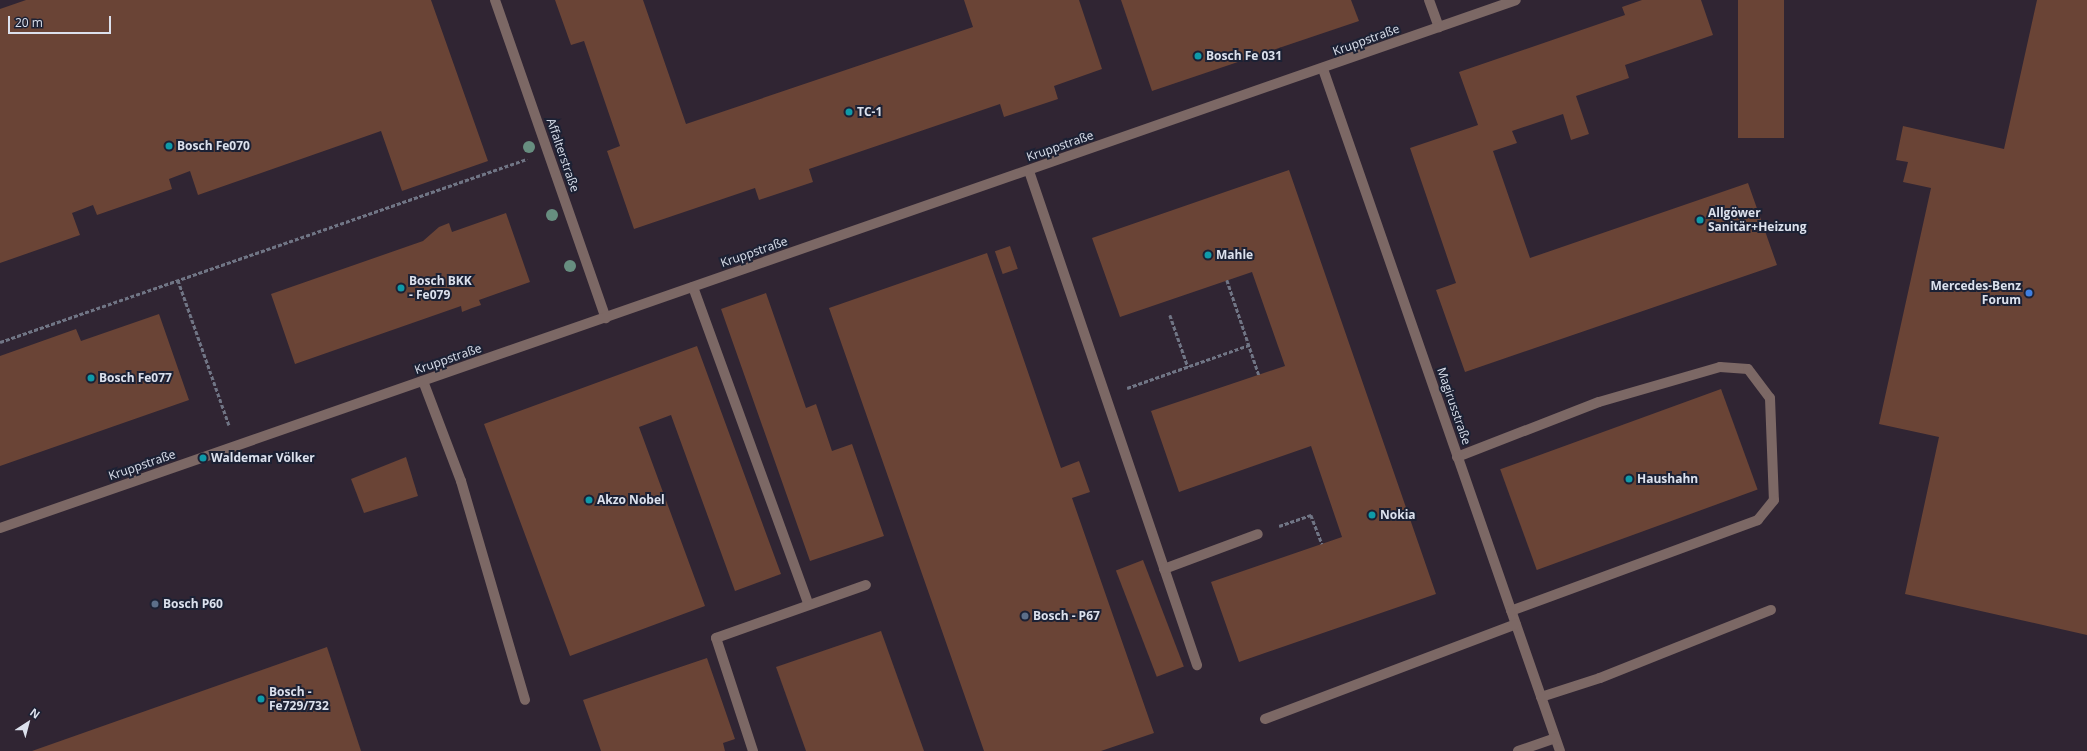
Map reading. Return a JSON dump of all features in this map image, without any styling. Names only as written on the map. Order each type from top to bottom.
[{"type":"street","name":"Affalterstraße","points":[[495,0],[606,318]]},
{"type":"street","points":[[1430,0],[1439,27]]},
{"type":"street","name":"Kruppstraße","points":[[0,528],[1323,69],[1516,0]]},
{"type":"street","name":"Magirusstraße","points":[[1323,69],[1560,751]]},
{"type":"street","points":[[1029,171],[1197,665]]},
{"type":"street","points":[[693,287],[809,605]]},
{"type":"street","points":[[1457,457],[1599,402],[1720,367],[1748,369],[1770,398],[1774,500],[1758,520],[1511,611]]},
{"type":"street","points":[[423,381],[461,480],[525,700]]},
{"type":"street","points":[[1164,569],[1258,534]]},
{"type":"street","points":[[753,751],[716,638],[866,585]]},
{"type":"street","points":[[1541,697],[1600,678],[1771,610]]},
{"type":"street","points":[[1265,719],[1516,624]]},
{"type":"street","points":[[1518,751],[1555,738]]},
{"type":"path","points":[[0,342],[548,151]]},
{"type":"path","points":[[178,280],[236,446]]},
{"type":"path","points":[[1227,280],[1259,375]]},
{"type":"path","points":[[1170,315],[1188,367]]},
{"type":"path","points":[[1106,396],[1249,345]]},
{"type":"path","points":[[1258,534],[1311,515],[1322,544]]},
{"type":"shaded area","points":[[0,0],[2087,0],[2087,751],[0,751]]},
{"type":"building","name":"Bosch Fe070","points":[[26,0],[431,0],[488,161],[402,191],[381,131],[198,195],[190,171],[169,179],[172,189],[97,215],[93,205],[72,213],[80,235],[0,263],[0,9]]},
{"type":"building","name":"TC-1","points":[[555,0],[643,0],[686,124],[973,27],[964,0],[1079,0],[1102,69],[1054,86],[1058,99],[1004,117],[1000,104],[809,169],[813,182],[759,200],[755,188],[634,229],[607,151],[620,146],[584,41],[571,45]]},
{"type":"building","name":"Bosch Fe 031","points":[[1121,0],[1351,0],[1359,21],[1152,91]]},
{"type":"building","name":"Allgöwer Sanitär+Heizung","points":[[1642,0],[1701,0],[1713,35],[1625,65],[1629,78],[1576,96],[1589,134],[1571,140],[1563,114],[1512,131],[1517,143],[1493,151],[1530,258],[1748,183],[1777,265],[1465,372],[1436,290],[1456,283],[1410,148],[1478,125],[1459,72],[1625,15],[1622,7]]},
{"type":"building","points":[[1738,0],[1784,0],[1784,138],[1738,138]]},
{"type":"building","name":"Mercedes-Benz Forum","points":[[2037,0],[2087,0],[2087,635],[1905,594],[1939,437],[1879,424],[1931,188],[1903,182],[1908,162],[1896,160],[1903,126],[2004,149]]},
{"type":"building","name":"Nokia","points":[[1289,170],[1436,594],[1239,662],[1211,582],[1342,537],[1311,446],[1179,492],[1151,411],[1285,366],[1252,272],[1120,317],[1092,238]]},
{"type":"building","name":"Bosch BKK - Fe079","points":[[506,213],[530,282],[479,300],[481,305],[462,312],[461,306],[295,364],[271,294],[423,241],[439,227],[449,223],[452,232]]},
{"type":"building","points":[[1010,246],[1018,269],[1003,274],[995,251]]},
{"type":"building","name":"Bosch - P67","points":[[987,253],[1061,468],[1079,461],[1090,492],[1072,498],[1154,733],[1101,751],[984,751],[829,308]]},
{"type":"building","points":[[766,293],[806,408],[816,404],[832,451],[852,444],[884,536],[810,561],[721,309]]},
{"type":"building","name":"Bosch Fe077","points":[[159,314],[189,400],[0,466],[0,356],[76,329],[81,341]]},
{"type":"building","name":"Akzo Nobel","points":[[697,346],[781,574],[735,591],[671,415],[639,427],[705,606],[570,656],[484,424]]},
{"type":"building","name":"Haushahn","points":[[1721,389],[1758,490],[1537,570],[1500,469]]},
{"type":"building","points":[[406,457],[418,496],[364,513],[351,479]]},
{"type":"building","points":[[1143,560],[1184,666],[1157,677],[1116,570]]},
{"type":"building","points":[[881,631],[924,751],[806,751],[776,667]]},
{"type":"building","name":"Bosch - Fe729/732","points":[[327,647],[361,751],[32,751]]},
{"type":"building","points":[[707,658],[735,739],[723,743],[725,751],[601,751],[583,700]]},
{"type":"place","name":"Bosch Fe 031","points":[[1198,56]]},
{"type":"place","name":"TC-1","points":[[849,112]]},
{"type":"place","name":"Bosch Fe070","points":[[169,146]]},
{"type":"place","name":"Allgöwer Sanitär+Heizung","points":[[1700,220]]},
{"type":"place","name":"Mahle","points":[[1208,255]]},
{"type":"place","name":"Bosch BKK - Fe079","points":[[401,288]]},
{"type":"place","name":"Mercedes-Benz Forum","points":[[2029,293]]},
{"type":"place","name":"Bosch Fe077","points":[[91,378]]},
{"type":"place","name":"Waldemar Völker","points":[[203,458]]},
{"type":"place","name":"Haushahn","points":[[1629,479]]},
{"type":"place","name":"Akzo Nobel","points":[[589,500]]},
{"type":"place","name":"Nokia","points":[[1372,515]]},
{"type":"place","name":"Bosch P60","points":[[155,604]]},
{"type":"place","name":"Bosch - P67","points":[[1025,616]]},
{"type":"place","name":"Bosch - Fe729/732","points":[[261,699]]}]
